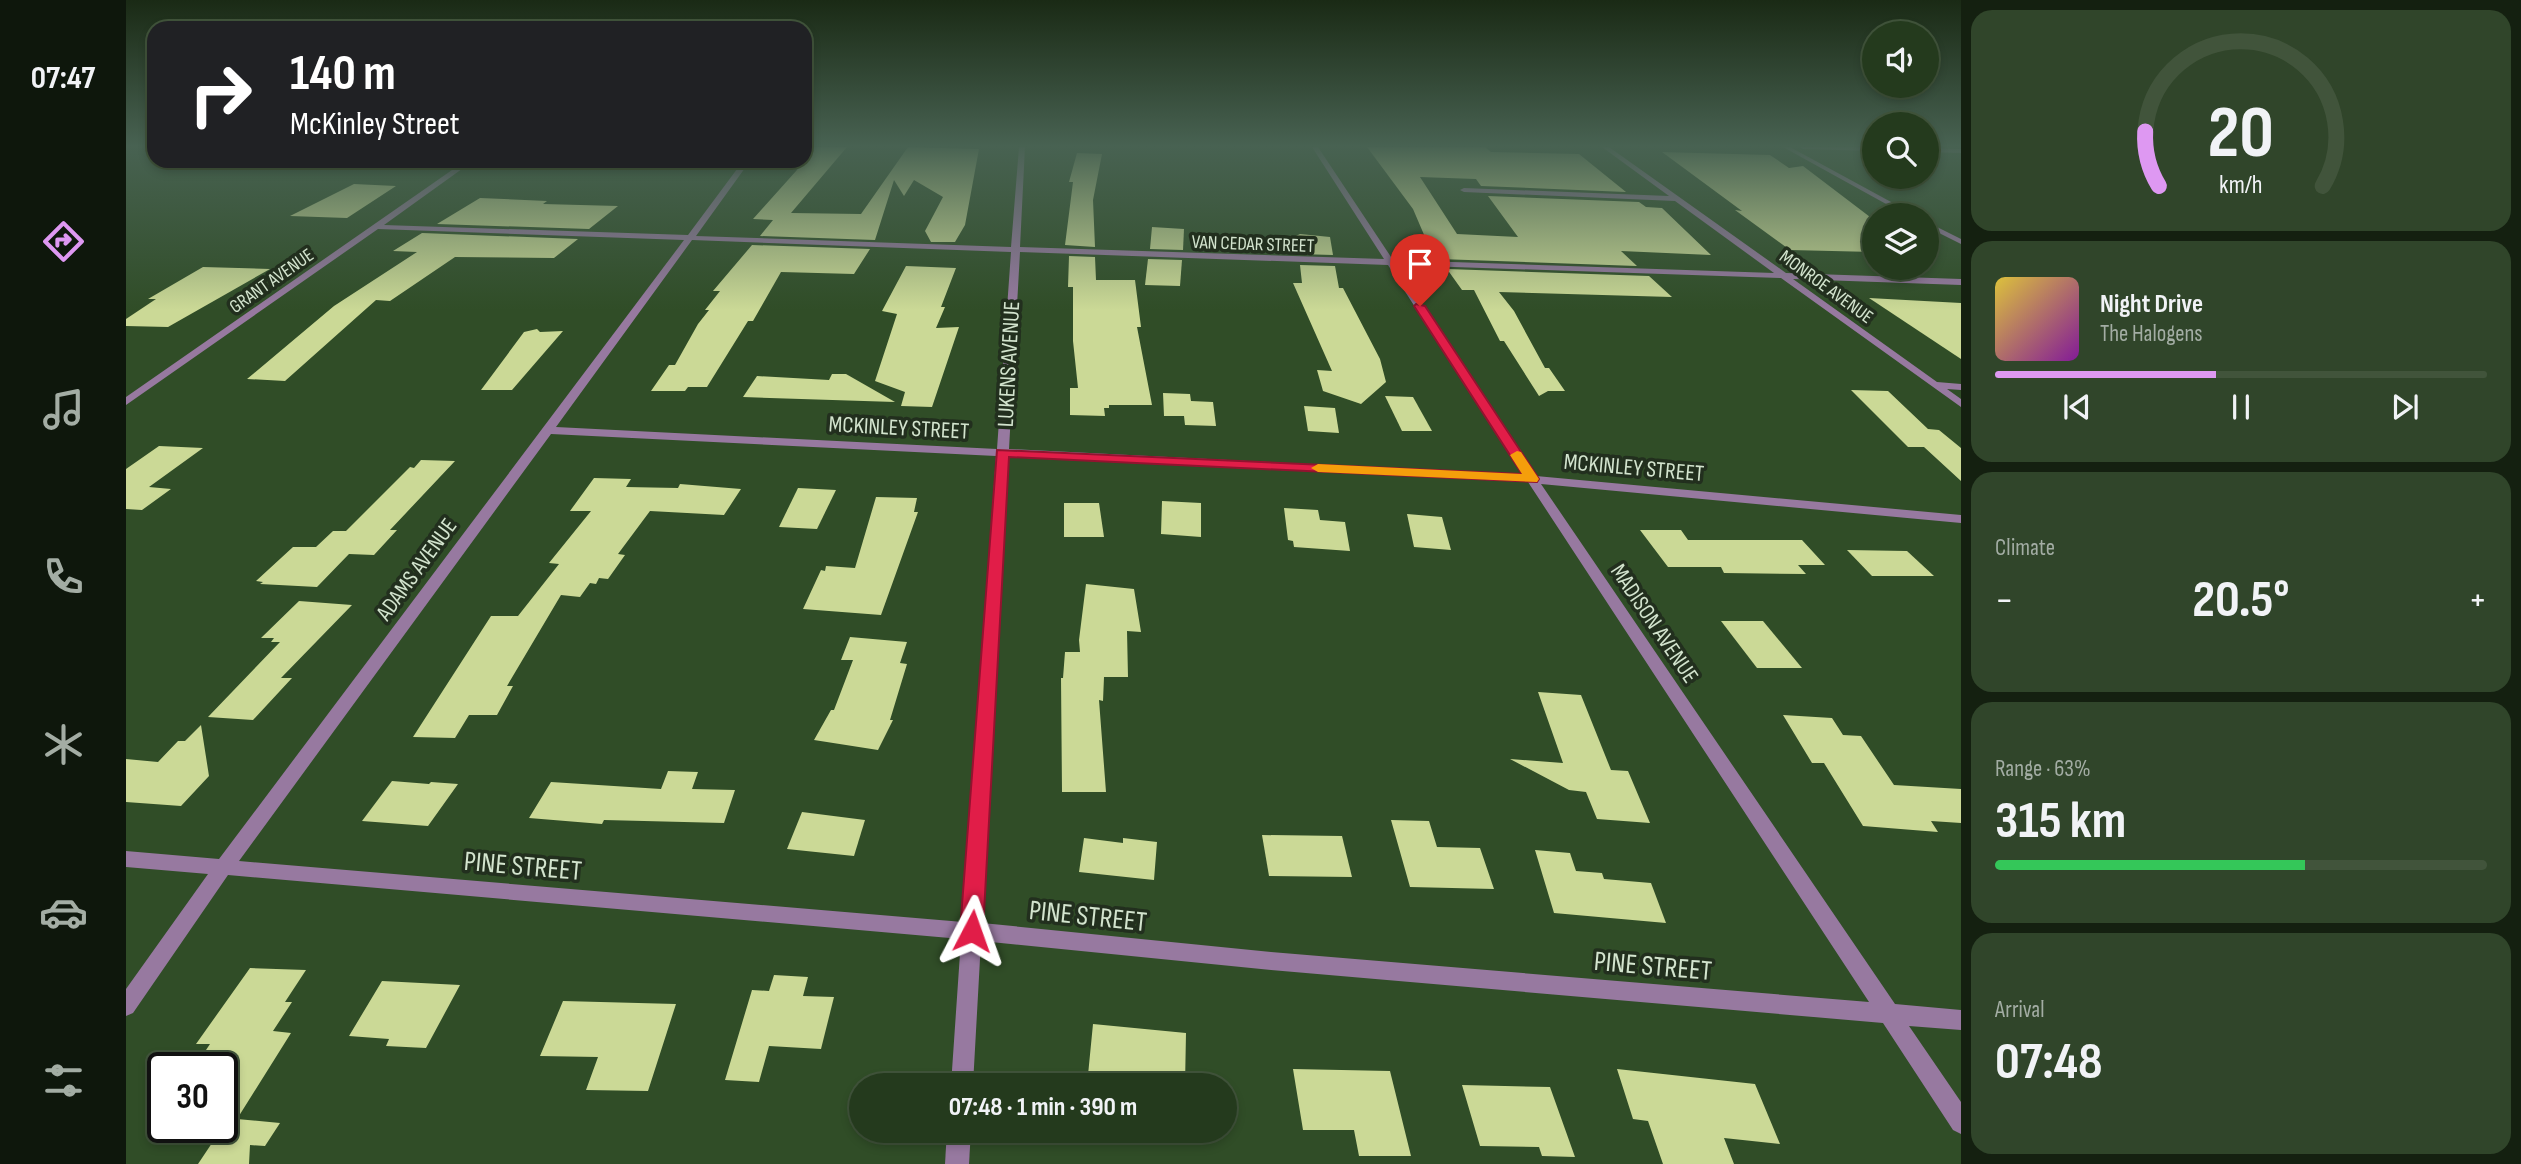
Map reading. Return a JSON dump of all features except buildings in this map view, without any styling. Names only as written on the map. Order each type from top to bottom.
[{"type":"street","name":"GRANT AVENUE","points":[[126,402],[412,201]]},
{"type":"street","name":"ADAMS AVENUE","points":[[126,1006],[223,869],[717,201]]},
{"type":"street","name":"LUKENS AVENUE","points":[[963,1073],[1018,201]]},
{"type":"street","name":"MADISON AVENUE","points":[[1351,201],[1532,479],[1961,1122]]},
{"type":"street","name":"MONROE AVENUE","points":[[1680,201],[1961,404]]},
{"type":"street","name":"VAN CEDAR STREET","points":[[376,226],[1961,282]]},
{"type":"street","points":[[1939,230],[1961,242]]},
{"type":"street","points":[[1934,385],[1961,387]]},
{"type":"street","name":"MCKINLEY STREET","points":[[546,430],[1532,479],[1961,519]]},
{"type":"street","name":"PINE STREET","points":[[126,859],[972,931],[1271,961],[1961,1020]]},
{"type":"street","points":[[957,1164],[958,1143]]},
{"type":"slow traffic","points":[[1318,468],[1532,479],[1517,455]]},
{"type":"route","points":[[972,931],[1002,453],[1532,479],[1420,306]]}]
